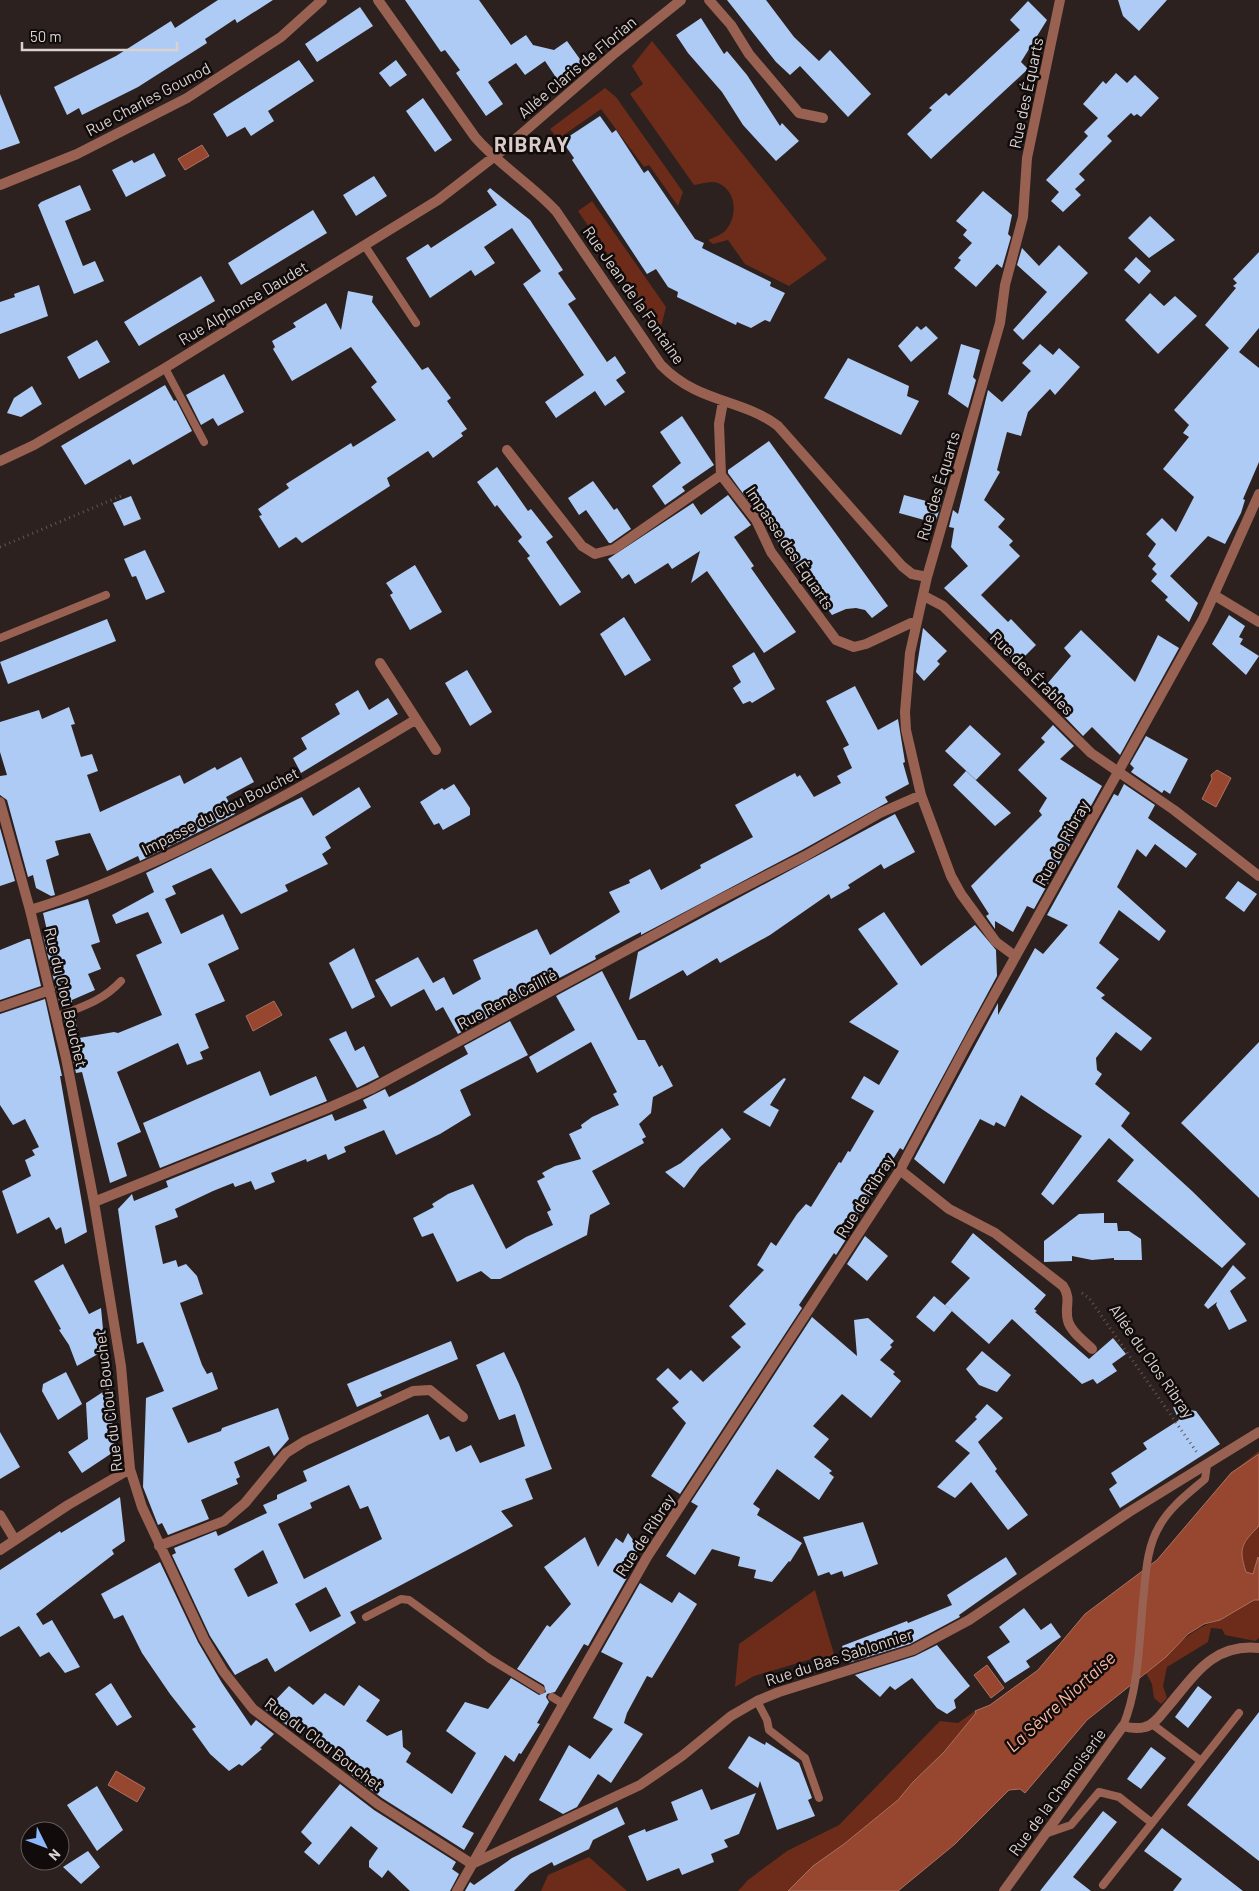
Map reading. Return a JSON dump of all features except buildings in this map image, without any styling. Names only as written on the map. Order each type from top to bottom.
[{"type":"street","name":"Rue Charles Gounod","points":[[0,185],[77,154],[187,98],[281,37],[322,0]]},
{"type":"street","name":"Rue Jean de la Fontaine","points":[[378,0],[475,137],[494,157],[541,195],[556,211],[661,365],[684,385],[723,402],[758,414],[778,426],[902,566],[912,574],[927,577]]},
{"type":"street","name":"Allée Claris de Florian","points":[[494,157],[615,53],[681,0]]},
{"type":"street","points":[[709,0],[730,25],[749,54],[799,113],[823,118]]},
{"type":"street","name":"Rue des Équarts","points":[[1015,956],[996,942],[961,894],[942,854],[921,794],[906,730],[905,712],[909,660],[927,577],[1000,323],[1005,285],[1022,217],[1027,158],[1060,0]]},
{"type":"street","name":"Rue Alphonse Daudet","points":[[0,461],[34,445],[365,246],[438,200],[494,157]]},
{"type":"street","points":[[508,450],[582,546],[594,554],[614,549],[721,475],[719,424],[723,402]]},
{"type":"street","name":"Impasse des Équarts","points":[[721,475],[756,520],[771,552],[836,640],[854,647],[866,644],[917,622]]},
{"type":"street","name":"Rue de Ribray","points":[[457,1891],[562,1703],[647,1558],[900,1170],[1015,956],[1118,773],[1214,595],[1259,494]]},
{"type":"street","points":[[1214,595],[1259,622]]},
{"type":"street","name":"Rue des Érables","points":[[924,596],[943,606],[1091,753],[1174,810],[1259,876]]},
{"type":"street","points":[[380,663],[436,750]]},
{"type":"street","name":"Impasse du Clou Bouchet","points":[[30,910],[62,901],[192,844],[328,772],[415,720]]},
{"type":"street","name":"Rue René Caillié","points":[[94,1202],[310,1116],[371,1089],[715,902],[921,794]]},
{"type":"street","name":"Rue du Clou Bouchet","points":[[0,803],[50,990],[94,1202],[121,1366],[130,1469],[142,1507],[159,1546],[204,1640],[223,1671],[253,1709],[378,1804],[472,1864]]},
{"type":"street","points":[[0,1007],[50,990]]},
{"type":"street","points":[[900,1170],[949,1209],[995,1233],[1063,1286],[1069,1298],[1067,1312],[1070,1326],[1092,1349]]},
{"type":"street","points":[[159,1546],[224,1521],[245,1504],[286,1453],[305,1441],[413,1391],[430,1390],[463,1417]]},
{"type":"street","name":"Rue du Bas Sablonnier","points":[[472,1864],[640,1785],[682,1756],[731,1716],[757,1701],[779,1692],[880,1662],[913,1650],[942,1635],[968,1620],[1129,1512],[1259,1432]]},
{"type":"street","points":[[0,1550],[68,1505],[130,1469]]},
{"type":"street","points":[[0,1516],[14,1540]]},
{"type":"street","points":[[1152,1724],[1214,1657],[1225,1651],[1238,1648],[1259,1648]]},
{"type":"street","name":"Rue de la Chamoiserie","points":[[1004,1891],[1043,1834],[1108,1749],[1123,1726],[1138,1728],[1152,1724]]},
{"type":"lane","points":[[365,246],[416,323]]},
{"type":"lane","points":[[164,368],[204,442]]},
{"type":"lane","points":[[0,638],[106,595]]},
{"type":"lane","points":[[56,1017],[98,1001],[109,994],[121,981]]},
{"type":"lane","points":[[1123,1726],[1134,1694],[1146,1570],[1152,1542],[1159,1525],[1205,1479],[1207,1465]]},
{"type":"lane","points":[[366,1617],[401,1599],[409,1600],[490,1659],[541,1690]]},
{"type":"lane","points":[[552,1697],[562,1703]]},
{"type":"lane","points":[[757,1701],[768,1720],[769,1730],[805,1758],[819,1798]]},
{"type":"lane","points":[[1103,1885],[1240,1713]]},
{"type":"lane","points":[[1152,1724],[1201,1761]]},
{"type":"lane","points":[[1043,1834],[1071,1825],[1100,1792],[1119,1797],[1152,1823]]},
{"type":"path","points":[[0,547],[121,496]]},
{"type":"path","name":"Allée du Clos Ribray","points":[[1063,1286],[1090,1298],[1207,1465]]},
{"type":"shaded area","points":[[652,41],[827,259],[789,286],[745,264],[728,240],[713,244],[708,240],[725,231],[732,219],[734,205],[729,192],[715,182],[694,185],[630,94],[643,84],[632,66]]},
{"type":"shaded area","points":[[605,88],[616,97],[683,192],[678,206],[649,165],[644,167],[601,109],[558,139],[550,129]]},
{"type":"shaded area","points":[[592,201],[666,307],[660,331],[578,211]]},
{"type":"shaded area","points":[[1259,1451],[1259,1638],[1255,1641],[1225,1635],[1222,1629],[1211,1628],[1208,1642],[1167,1667],[1163,1686],[1167,1698],[1161,1704],[1154,1698],[1152,1684],[1146,1673],[1189,1635],[1220,1620],[1246,1572],[1242,1558],[1243,1547],[1248,1537],[1258,1526],[1231,1473]]},
{"type":"shaded area","points":[[815,1590],[836,1661],[820,1664],[818,1657],[754,1676],[735,1687],[739,1644]]},
{"type":"shaded area","points":[[975,1711],[976,1713],[944,1752],[913,1782],[898,1800],[844,1844],[813,1866],[788,1891],[738,1891],[748,1880],[787,1851],[839,1825],[940,1721],[958,1723]]},
{"type":"shaded area","points":[[589,1857],[627,1891],[541,1891],[548,1875]]},
{"type":"water","points":[[202,145],[209,156],[185,170],[178,159]]},
{"type":"water","points":[[1217,770],[1231,778],[1216,807],[1202,799],[1212,779],[1211,775]]},
{"type":"water","points":[[274,1001],[282,1015],[253,1031],[246,1016]]},
{"type":"water","name":"La Sèvre Niortaise","points":[[1259,1454],[1259,1526],[1245,1542],[1242,1557],[1246,1572],[1253,1574],[1258,1557],[1259,1559],[1259,1600],[1254,1600],[1220,1620],[1204,1624],[1188,1634],[1166,1657],[1087,1720],[1025,1793],[1020,1789],[1009,1790],[955,1844],[898,1891],[788,1891],[813,1866],[844,1844],[898,1800],[913,1782],[944,1752],[976,1713],[975,1711],[990,1705],[1038,1670],[1085,1614],[1157,1560],[1231,1473]]},
{"type":"water","points":[[987,1665],[1004,1688],[991,1698],[974,1675]]},
{"type":"water","points":[[116,1771],[145,1788],[137,1802],[108,1785]]},
{"type":"district","name":"RIBRAY","points":[[532,145]]}]
